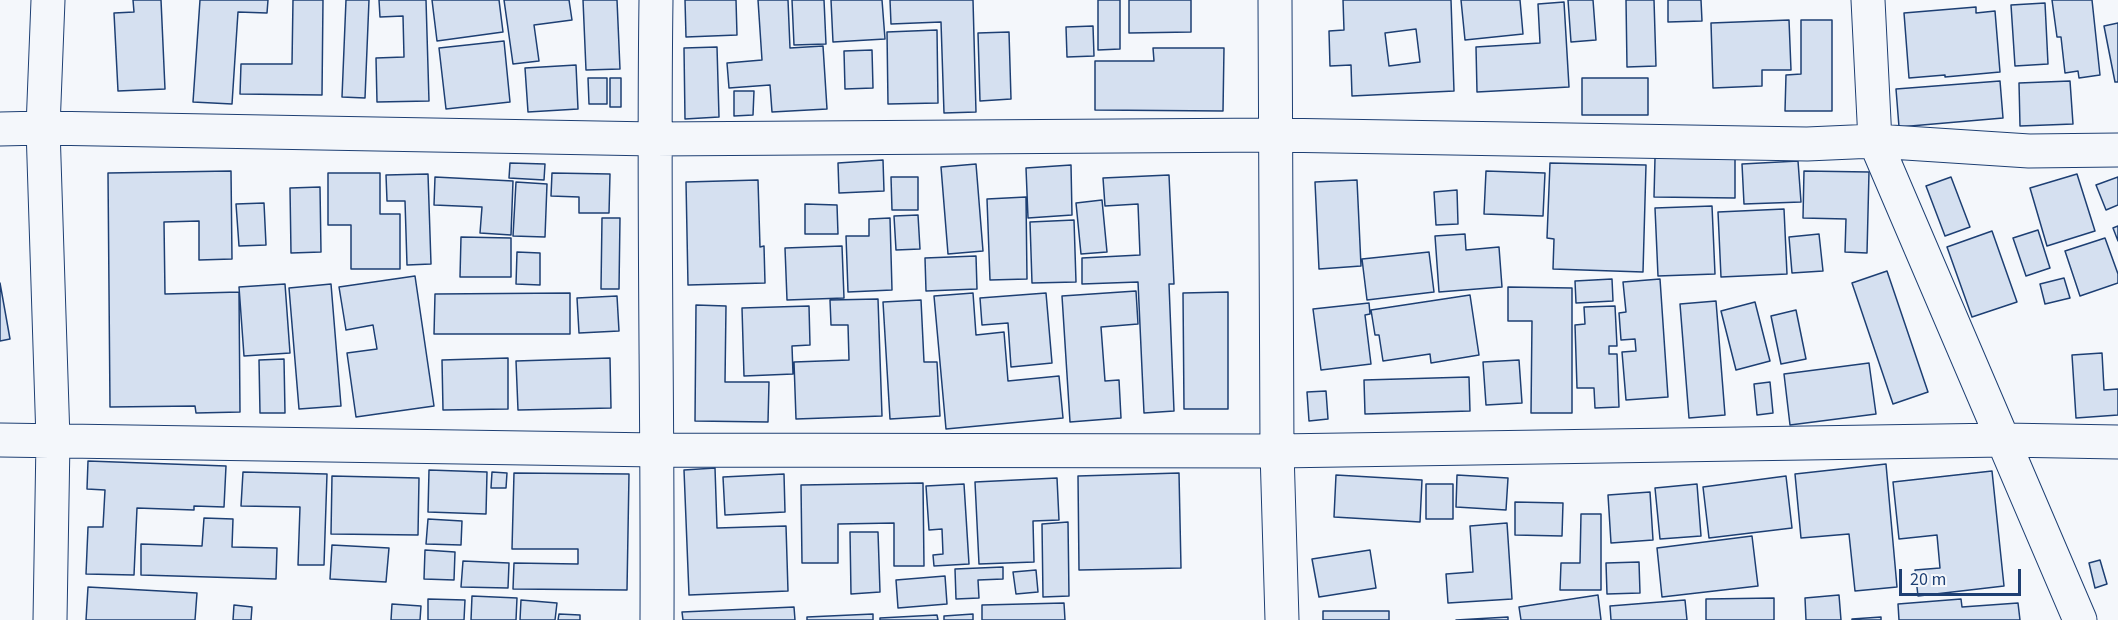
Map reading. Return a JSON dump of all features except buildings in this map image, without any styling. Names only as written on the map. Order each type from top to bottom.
[{"type":"street","points":[[48,0],[43,128],[52,440],[50,620]]},
{"type":"street","points":[[656,0],[654,139],[657,620]]},
{"type":"street","points":[[1275,0],[1277,451],[1282,620]]},
{"type":"street","points":[[1868,0],[1875,141],[2080,620]]},
{"type":"street","points":[[0,129],[654,139],[1274,135],[1807,144],[1875,141],[2029,151],[2118,150]]},
{"type":"street","points":[[0,440],[657,450],[1277,451],[2004,440],[2118,442]]}]
